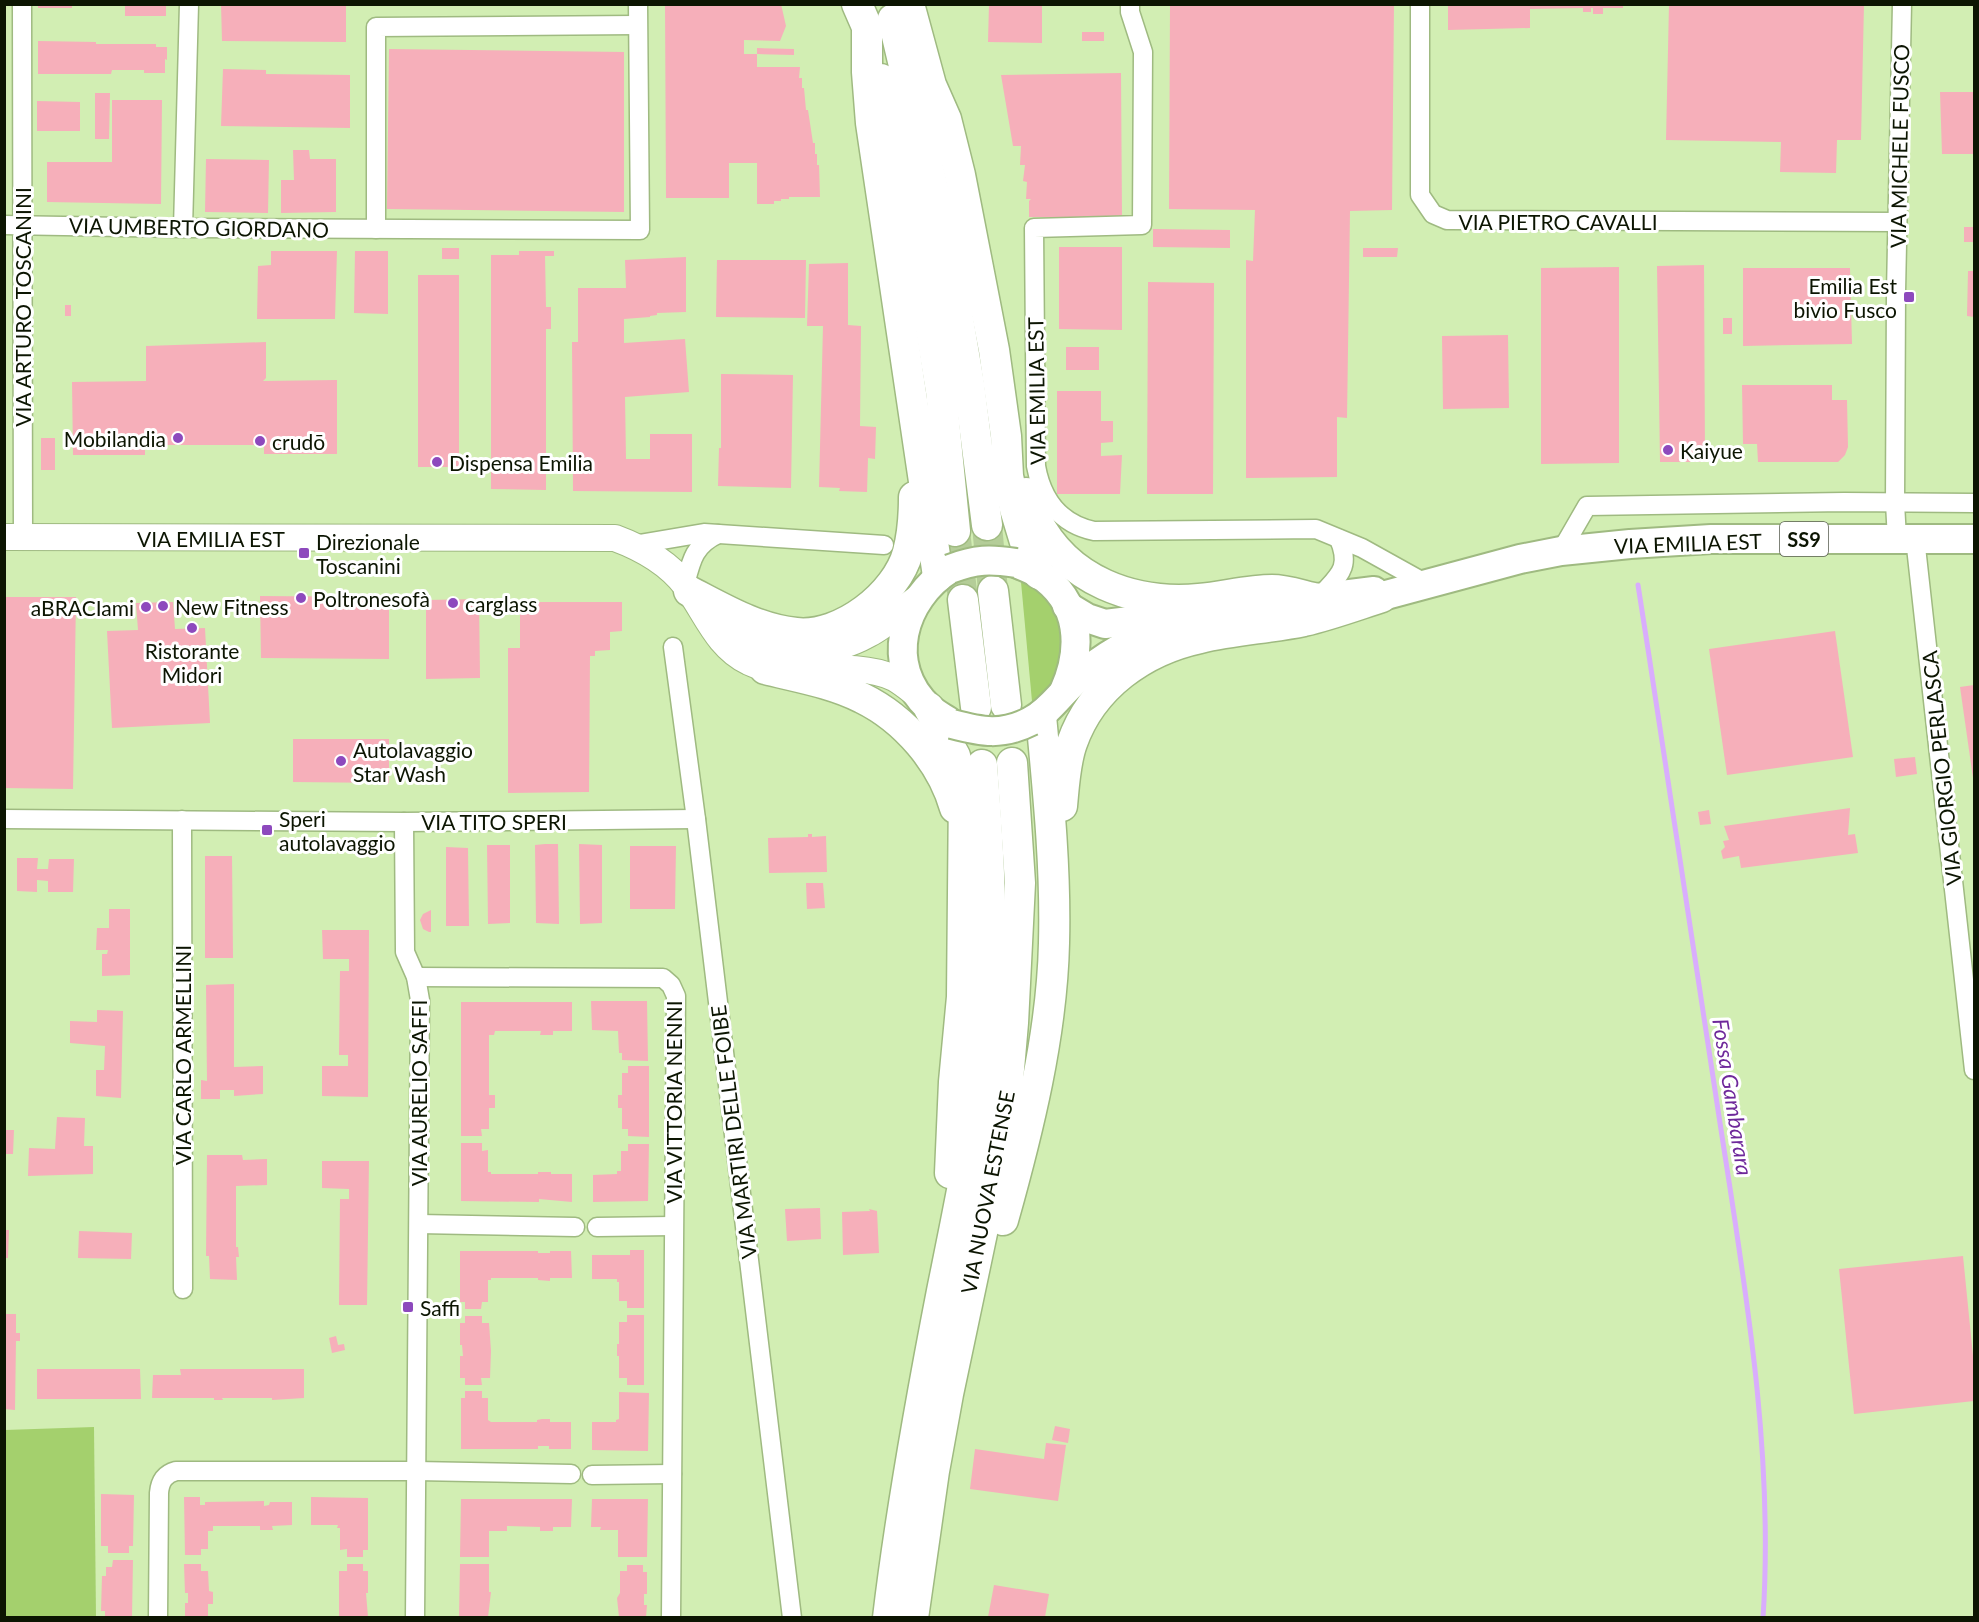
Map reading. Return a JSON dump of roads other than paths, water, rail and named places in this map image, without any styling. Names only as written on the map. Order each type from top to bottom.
[{"type":"highway","points":[[879,10],[942,137],[972,240],[994,350],[1006,436],[1008,476],[1025,542],[1028,569]]},
{"type":"highway","points":[[879,10],[867,72],[871,123],[944,572]]},
{"type":"highway","points":[[879,10],[944,235],[969,384],[987,525]]},
{"type":"highway","points":[[879,10],[893,123],[916,238],[941,391],[955,531]]},
{"type":"highway","points":[[687,588],[761,626],[799,633],[833,628],[862,613],[881,597],[897,576],[908,554],[914,526],[914,487],[896,281]]},
{"type":"highway","points":[[1006,436],[1036,519],[1066,560],[1109,587],[1138,597],[1165,601],[1273,590],[1318,599]]},
{"type":"highway","points":[[993,591],[1006,705]]},
{"type":"highway","points":[[936,1392],[991,1266],[1028,1128],[1048,1008],[1054,945],[1054,877],[1066,767],[1072,742],[1097,699],[1120,674],[1143,659],[1170,646],[1201,638],[1305,621],[1382,597]]},
{"type":"highway","points":[[936,1392],[954,1082],[962,997],[965,808],[961,772],[944,709],[963,600]]},
{"type":"highway","points":[[765,669],[862,698],[909,732],[927,751],[945,783],[954,804],[963,849]]},
{"type":"highway","points":[[1036,718],[1054,877]]},
{"type":"highway","name":"VIA NUOVA ESTENSE","points":[[888,1617],[909,1474],[936,1392],[998,1157],[1014,1023],[1020,883],[1012,763]]},
{"type":"highway","name":"VIA NUOVA ESTENSE","points":[[913,1617],[934,1471],[936,1392],[980,1088],[987,1021],[991,880],[982,765]]},
{"type":"main road","name":"VIA EMILIA EST","points":[[14,537],[615,538],[633,545],[663,563],[687,588],[728,624],[753,640],[774,647],[802,651],[826,650],[850,644],[871,634],[917,599],[944,572]]},
{"type":"main road","name":"VIA EMILIA EST","points":[[1064,690],[1102,660],[1133,641],[1161,632],[1310,613],[1382,597],[1433,581],[1520,559],[1562,551],[1630,543],[1711,539],[1974,539]]},
{"type":"main road","points":[[944,572],[971,561],[992,559],[1028,569]]},
{"type":"main road","name":"VIA EMILIA EST","points":[[687,588],[712,628],[729,649],[749,662],[765,669],[872,672],[892,677],[981,732],[1003,731],[1021,726],[1036,718],[1053,704],[1064,690],[1073,671],[1076,632],[1067,606],[1058,591],[1028,569]]},
{"type":"main road","name":"VIA EMILIA EST","points":[[1067,606],[1087,618],[1105,624],[1318,599],[1433,581]]},
{"type":"main road","name":"VIA EMILIA EST","points":[[917,599],[905,627],[903,653],[907,672],[944,709]]},
{"type":"street","name":"VIA ARTURO TOSCANINI","points":[[14,537],[14,224],[22,4]]},
{"type":"street","points":[[183,228],[189,4]]},
{"type":"street","points":[[376,229],[375,27],[637,25],[638,4]]},
{"type":"street","name":"VIA EMILIA EST","points":[[1130,4],[1130,12],[1143,52],[1142,225],[1034,228],[1038,480],[1049,502],[1068,521],[1080,528],[1095,531],[1316,529],[1339,539]]},
{"type":"street","name":"VIA PIETRO CAVALLI","points":[[1420,4],[1420,195],[1433,214],[1447,220],[1897,222]]},
{"type":"street","name":"VIA MICHELE FUSCO","points":[[1902,4],[1897,222],[1895,502],[1906,538]]},
{"type":"street","name":"VIA UMBERTO GIORDANO","points":[[14,224],[183,228],[639,230],[637,25]]},
{"type":"street","points":[[1562,551],[1587,506],[1974,503]]},
{"type":"street","points":[[687,588],[690,567],[698,547],[708,538],[719,533]]},
{"type":"street","name":"VIA EMILIA EST","points":[[633,545],[696,534],[719,533],[884,545]]},
{"type":"street","name":"VIA GIORGIO PERLASCA","points":[[1906,538],[1971,1002],[1974,1070]]},
{"type":"street","points":[[1339,539],[1433,581]]},
{"type":"street","points":[[1318,599],[1344,567],[1345,554],[1339,539]]},
{"type":"street","name":"VIA MARTIRI DELLE FOIBE","points":[[673,647],[696,819],[792,1617]]},
{"type":"street","name":"VIA TITO SPERI","points":[[4,819],[404,822],[696,819]]},
{"type":"street","name":"VIA CARLO ARMELLINI","points":[[182,820],[183,1289]]},
{"type":"street","name":"VIA AURELIO SAFFI","points":[[404,822],[405,952],[416,977],[420,1000],[415,1617]]},
{"type":"street","name":"VIA VITTORIA NENNI","points":[[416,977],[663,978],[671,985],[676,996],[671,1617]]},
{"type":"street","points":[[418,1224],[575,1227]]},
{"type":"street","name":"VIA VITTORIA NENNI","points":[[597,1227],[673,1226]]},
{"type":"street","points":[[158,1617],[159,1493],[162,1480],[168,1473],[177,1471],[416,1471],[571,1474]]},
{"type":"street","points":[[592,1474],[672,1474]]},
{"type":"waterway","name":"Fossa Gambarara","points":[[1638,585],[1739,1246],[1755,1369],[1764,1494],[1763,1618]]},
{"type":"tunnel","points":[[987,525],[993,591]]},
{"type":"tunnel","points":[[955,531],[963,600]]},
{"type":"place","name":"Emilia Est bivio Fusco","points":[[1909,297]]},
{"type":"place","name":"Mobilandia","points":[[178,438]]},
{"type":"place","name":"crudō","points":[[260,441]]},
{"type":"place","name":"Kaiyue","points":[[1668,450]]},
{"type":"place","name":"Dispensa Emilia","points":[[437,462]]},
{"type":"place","name":"Direzionale Toscanini","points":[[304,553]]},
{"type":"place","name":"Poltronesofà","points":[[301,598]]},
{"type":"place","name":"carglass","points":[[453,603]]},
{"type":"place","name":"New Fitness","points":[[163,606]]},
{"type":"place","name":"aBRACIami","points":[[146,607]]},
{"type":"place","name":"Ristorante Midori","points":[[192,628]]},
{"type":"place","name":"Autolavaggio Star Wash","points":[[341,761]]},
{"type":"place","name":"Speri autolavaggio","points":[[267,830]]},
{"type":"place","name":"Saffi","points":[[408,1307]]}]
